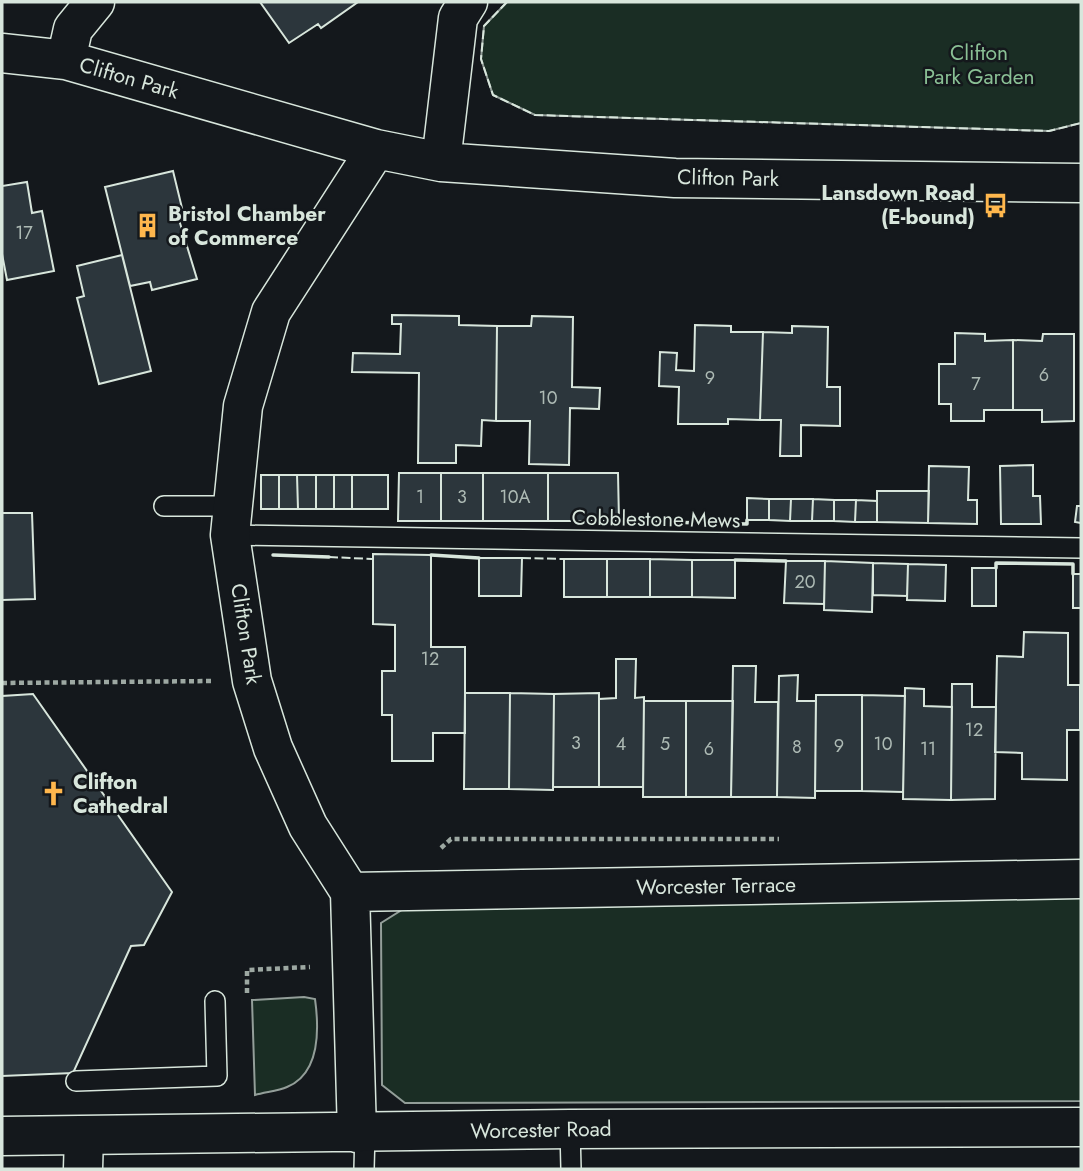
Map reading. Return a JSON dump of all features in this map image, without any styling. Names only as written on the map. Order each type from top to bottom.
[{"type":"street","points":[[66,60],[74,29],[95,2]]},
{"type":"street","points":[[441,162],[458,18],[468,2]]},
{"type":"street","name":"Clifton Park","points":[[2,53],[66,60],[376,149],[441,162],[675,178],[1081,183]]},
{"type":"street","name":"Clifton Park","points":[[350,892],[308,827],[273,748],[252,681],[232,521],[243,406],[271,312],[376,149]]},
{"type":"street","name":"Worcester Terrace","points":[[350,892],[1081,879]]},
{"type":"street","points":[[350,892],[362,1145]]},
{"type":"street","name":"Worcester Road","points":[[2,1136],[84,1152],[362,1145],[570,1129],[1081,1127]]},
{"type":"lane","name":"Cobblestone Mews","points":[[164,506],[232,521],[1081,548]]},
{"type":"lane","points":[[76,1081],[217,1076],[215,1001]]},
{"type":"lane","points":[[570,1129],[571,1169]]},
{"type":"path","points":[[2,683],[252,681]]},
{"type":"path","points":[[451,839],[787,839]]},
{"type":"path","points":[[247,994],[247,971],[303,967]]},
{"type":"green space","name":"Clifton Park Garden","points":[[507,2],[1081,2],[1081,123],[1049,131],[535,115],[493,95],[481,59],[484,26]]},
{"type":"green space","points":[[1081,895],[1081,1101],[405,1103],[382,1085],[381,923],[405,908]]},
{"type":"green space","points":[[304,997],[315,999],[317,1036],[312,1061],[298,1080],[283,1088],[255,1095],[252,1000]]},
{"type":"building","points":[[260,2],[358,2],[321,28],[318,24],[289,43]]},
{"type":"building","name":"Bristol Chamber of Commerce","points":[[173,171],[182,208],[176,210],[197,279],[152,290],[150,282],[130,286],[105,187]]},
{"type":"building","points":[[27,182],[32,213],[42,211],[54,271],[7,280],[2,254],[2,186]]},
{"type":"building","points":[[122,255],[151,371],[99,384],[77,298],[84,296],[77,266]]},
{"type":"building","points":[[392,315],[459,316],[459,325],[497,326],[496,421],[482,420],[481,446],[456,445],[456,463],[418,463],[419,373],[352,372],[353,353],[400,354],[401,324],[392,324]]},
{"type":"building","points":[[532,316],[573,317],[572,387],[600,388],[599,409],[570,408],[569,465],[529,464],[530,421],[496,421],[497,326],[531,326]]},
{"type":"building","points":[[695,325],[731,326],[731,332],[763,332],[760,420],[728,419],[728,424],[678,424],[679,387],[659,386],[660,352],[677,353],[676,370],[694,371]]},
{"type":"building","points":[[792,326],[828,327],[827,387],[840,387],[840,426],[801,425],[801,456],[780,456],[781,420],[760,420],[763,332],[792,333]]},
{"type":"building","points":[[955,333],[985,334],[985,341],[1013,340],[1013,410],[984,410],[984,421],[951,421],[951,404],[939,404],[939,364],[955,364]]},
{"type":"building","points":[[1043,334],[1074,334],[1074,421],[1042,422],[1042,410],[1013,410],[1013,340],[1042,341]]},
{"type":"building","points":[[1033,465],[1033,496],[1040,496],[1041,524],[1001,524],[1000,466]]},
{"type":"building","points":[[929,466],[969,467],[968,500],[977,500],[977,524],[928,523]]},
{"type":"building","points":[[399,473],[441,473],[441,521],[398,521]]},
{"type":"building","points":[[441,473],[483,473],[483,521],[441,521]]},
{"type":"building","points":[[483,473],[548,473],[548,521],[483,521]]},
{"type":"building","points":[[548,473],[618,473],[619,521],[548,521]]},
{"type":"building","points":[[261,475],[279,475],[279,509],[261,509]]},
{"type":"building","points":[[279,475],[297,475],[298,509],[279,509]]},
{"type":"building","points":[[297,475],[316,475],[316,509],[298,509]]},
{"type":"building","points":[[316,475],[334,475],[334,509],[316,509]]},
{"type":"building","points":[[334,475],[352,475],[352,509],[334,509]]},
{"type":"building","points":[[352,475],[388,475],[388,509],[352,509]]},
{"type":"building","points":[[877,491],[929,491],[928,523],[877,522]]},
{"type":"building","points":[[747,498],[769,499],[769,520],[747,520]]},
{"type":"building","points":[[769,499],[791,499],[790,521],[769,520]]},
{"type":"building","points":[[791,499],[813,499],[812,521],[790,521]]},
{"type":"building","points":[[813,499],[834,500],[834,521],[812,521]]},
{"type":"building","points":[[834,500],[856,500],[855,522],[834,521]]},
{"type":"building","points":[[856,500],[877,501],[877,522],[855,522]]},
{"type":"building","points":[[1077,506],[1081,506],[1081,523],[1075,522]]},
{"type":"building","points":[[2,513],[32,513],[35,599],[2,600]]},
{"type":"building","points":[[373,554],[431,555],[431,647],[465,647],[465,733],[433,733],[433,761],[392,761],[392,715],[382,715],[382,671],[395,671],[395,625],[373,624]]},
{"type":"building","points":[[479,558],[522,558],[521,596],[479,596]]},
{"type":"building","points":[[564,559],[607,559],[607,597],[564,597]]},
{"type":"building","points":[[607,559],[650,559],[650,597],[607,597]]},
{"type":"building","points":[[650,559],[692,560],[692,597],[650,597]]},
{"type":"building","points":[[692,560],[735,560],[735,598],[692,597]]},
{"type":"building","points":[[786,561],[825,561],[824,604],[784,603]]},
{"type":"building","points":[[825,561],[873,563],[872,612],[824,610]]},
{"type":"building","points":[[873,563],[908,564],[907,596],[873,595]]},
{"type":"building","points":[[908,564],[946,565],[945,601],[907,600]]},
{"type":"building","points":[[972,568],[996,568],[996,606],[972,606]]},
{"type":"building","points":[[1073,574],[1081,574],[1081,608],[1073,608]]},
{"type":"building","points":[[1024,632],[1068,633],[1068,685],[1080,685],[1080,730],[1067,730],[1067,780],[1022,779],[1022,753],[995,752],[997,656],[1023,657]]},
{"type":"building","points":[[616,659],[636,659],[635,698],[644,697],[643,787],[599,787],[599,699],[616,698]]},
{"type":"building","points":[[733,666],[756,666],[755,702],[778,702],[777,797],[731,797]]},
{"type":"building","points":[[798,675],[797,701],[816,701],[815,798],[777,797],[779,676]]},
{"type":"building","points":[[952,684],[972,684],[972,707],[996,707],[995,799],[951,800]]},
{"type":"building","points":[[905,688],[924,689],[924,706],[952,707],[951,800],[903,799]]},
{"type":"building","points":[[465,693],[510,693],[509,789],[464,789]]},
{"type":"building","points":[[510,693],[554,694],[553,790],[509,789]]},
{"type":"building","points":[[599,693],[599,787],[553,787],[554,694]]},
{"type":"building","name":"Clifton Cathedral","points":[[33,694],[172,892],[144,945],[131,946],[73,1073],[2,1076],[2,696]]},
{"type":"building","points":[[816,695],[862,695],[862,791],[815,791]]},
{"type":"building","points":[[862,695],[905,696],[903,792],[862,791]]},
{"type":"building","points":[[644,701],[686,701],[686,797],[643,797]]},
{"type":"building","points":[[686,701],[733,701],[731,797],[686,797]]},
{"type":"fence","points":[[507,2],[484,26],[481,59],[493,95],[535,115],[1049,131],[1081,123]]},
{"type":"fence","points":[[329,557],[372,559]]},
{"type":"fence","points":[[522,558],[564,559]]},
{"type":"wall","points":[[619,521],[747,524],[747,520]]},
{"type":"wall","points":[[273,555],[329,557]]},
{"type":"wall","points":[[431,555],[479,558]]},
{"type":"wall","points":[[735,560],[786,561]]},
{"type":"wall","points":[[996,568],[996,563],[1073,564],[1073,574]]},
{"type":"place","name":"Lansdown Road (E-bound)","points":[[995,205]]},
{"type":"place","name":"Bristol Chamber of Commerce","points":[[148,226]]},
{"type":"place","name":"Clifton Cathedral","points":[[53,794]]}]
